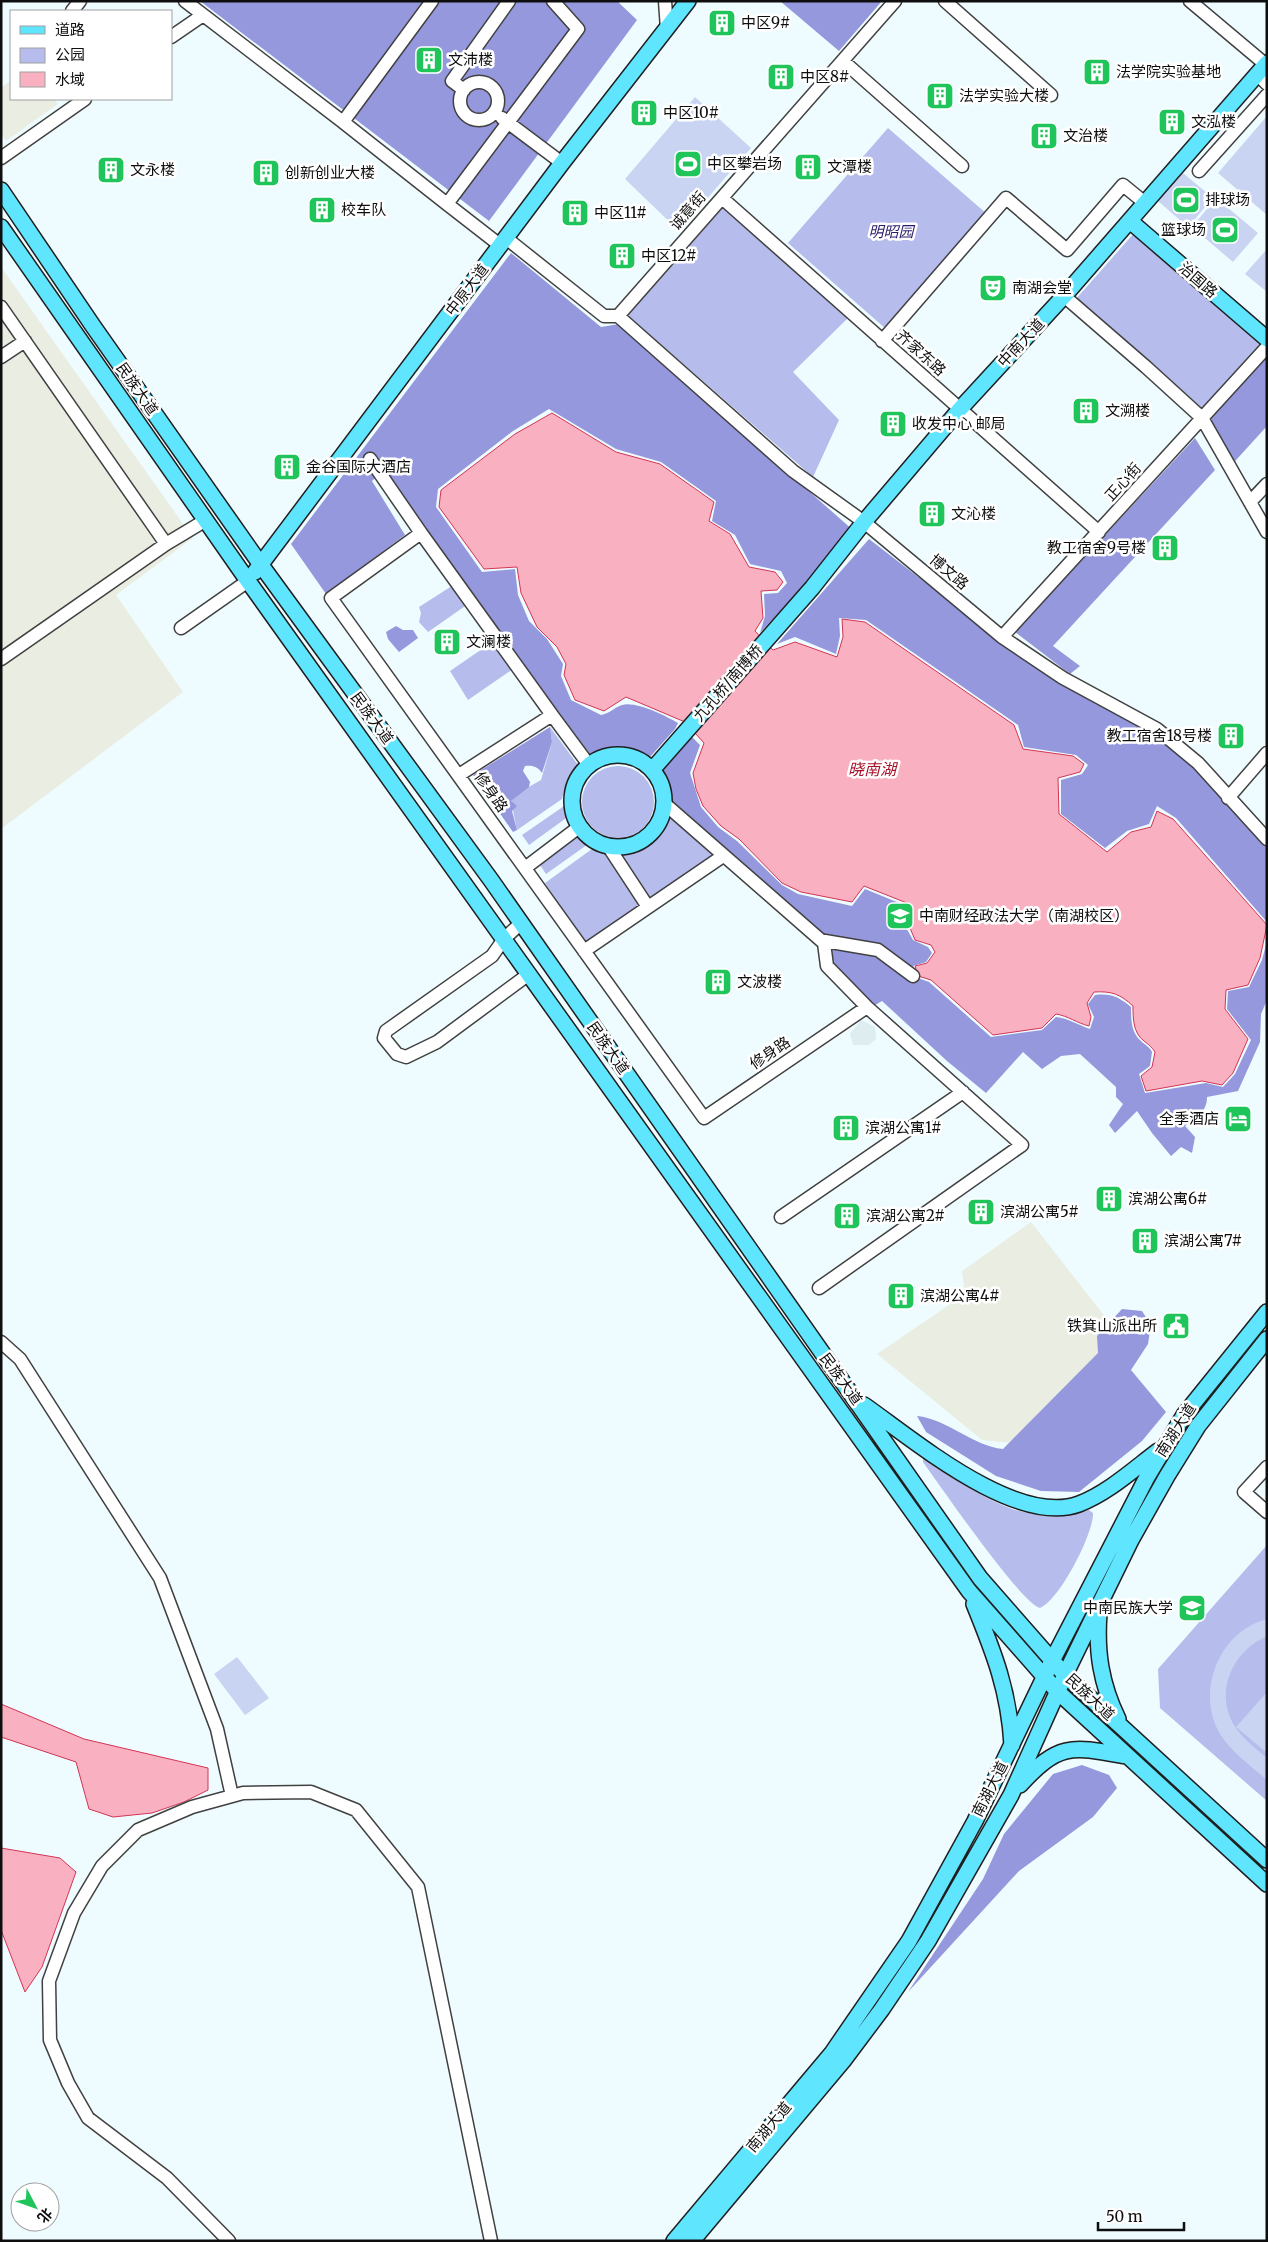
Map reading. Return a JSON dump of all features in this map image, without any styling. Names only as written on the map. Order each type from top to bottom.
[{"type":"main road","name":"中原大道","points":[[248,581],[562,163],[688,1]]},
{"type":"main road","name":"中南大道","points":[[778,626],[812,588],[864,522],[960,409],[1064,296],[1145,202],[1264,71]]},
{"type":"main road","name":"民族大道","points":[[1,190],[93,326],[260,565],[520,923],[980,1578],[1065,1674],[1267,1860]]},
{"type":"main road","name":"治国路","points":[[1130,221],[1267,339]]},
{"type":"main road","name":"民族大道","points":[[1,227],[248,581],[969,1591],[1057,1691],[1267,1884]]},
{"type":"main road","name":"九孔桥/南博桥","points":[[652,770],[778,626]]},
{"type":"main road","points":[[622,755],[637,759],[652,770],[660,782],[665,804],[658,824],[643,840],[624,847],[608,846],[593,840],[580,827],[574,815],[572,801],[574,788],[580,775],[589,765],[608,756],[622,755]]},
{"type":"main road","name":"南湖大道","points":[[674,2241],[832,2053],[868,2002],[928,1909],[1012,1746],[1052,1661],[1164,1447],[1200,1394],[1267,1312]]},
{"type":"main road","name":"南湖大道","points":[[692,2241],[843,2061],[882,2010],[928,1941],[1011,1796],[1057,1691],[1131,1540],[1183,1448],[1214,1405],[1267,1339]]},
{"type":"main road","points":[[856,1399],[943,1461],[1001,1494],[1035,1506],[1064,1507],[1091,1498],[1164,1447]]},
{"type":"main road","points":[[969,1591],[1002,1679],[1011,1722],[1012,1746]]},
{"type":"main road","points":[[1100,1604],[1097,1648],[1099,1665],[1110,1702],[1122,1727]]},
{"type":"main road","points":[[1011,1796],[1043,1762],[1057,1753],[1081,1749],[1126,1756]]},
{"type":"street","points":[[185,1],[447,204],[503,242],[604,316],[618,316]]},
{"type":"street","points":[[343,122],[432,1]]},
{"type":"street","points":[[464,90],[452,81],[510,1]]},
{"type":"street","points":[[447,204],[578,29],[553,1]]},
{"type":"street","points":[[665,1],[667,29]]},
{"type":"street","name":"诚意街","points":[[618,316],[895,1]]},
{"type":"street","points":[[945,1],[1051,94]]},
{"type":"street","points":[[1190,1],[1264,71]]},
{"type":"street","points":[[172,36],[203,15]]},
{"type":"street","points":[[843,61],[962,166]]},
{"type":"street","points":[[478,82],[490,85],[497,95],[497,107],[494,112],[490,116],[479,120],[468,116],[461,105],[464,90],[478,82]]},
{"type":"street","points":[[1199,171],[1267,95]]},
{"type":"street","points":[[1,158],[85,100]]},
{"type":"street","points":[[494,112],[562,163]]},
{"type":"street","points":[[882,341],[1006,198],[1067,250],[1123,185],[1145,202]]},
{"type":"street","name":"齐家东路","points":[[722,198],[1099,532]]},
{"type":"street","points":[[1064,296],[1146,366],[1202,418],[1267,532]]},
{"type":"street","points":[[1,307],[166,544]]},
{"type":"street","name":"博文路","points":[[618,316],[793,471],[864,522],[1002,637],[1063,678],[1157,729],[1198,763],[1267,839]]},
{"type":"street","points":[[1,357],[25,341]]},
{"type":"street","name":"正心街","points":[[1002,637],[1267,347]]},
{"type":"street","points":[[370,459],[421,533],[589,765]]},
{"type":"street","points":[[1250,502],[1267,484]]},
{"type":"street","points":[[1,659],[166,544],[206,520]]},
{"type":"street","name":"修身路","points":[[421,533],[332,598],[704,1118],[867,1007]]},
{"type":"street","points":[[181,628],[248,581]]},
{"type":"street","points":[[459,775],[552,716]]},
{"type":"street","points":[[1228,798],[1267,753]]},
{"type":"street","points":[[665,804],[824,943],[827,966],[867,1007],[1022,1145],[819,1288]]},
{"type":"street","points":[[525,868],[580,827]]},
{"type":"street","points":[[608,846],[648,907]]},
{"type":"street","points":[[584,951],[723,856]]},
{"type":"street","points":[[520,923],[504,939],[492,956],[386,1031],[384,1038],[397,1054],[406,1057],[437,1042],[529,974]]},
{"type":"street","points":[[825,941],[878,950],[914,976]]},
{"type":"street","points":[[780,1216],[963,1092]]},
{"type":"street","points":[[1,1342],[20,1359],[160,1578],[217,1729],[232,1796]]},
{"type":"street","points":[[1267,1467],[1244,1492],[1267,1512]]},
{"type":"street","points":[[229,2241],[168,2178],[88,2118],[68,2083],[50,2040],[49,1982],[74,1913],[102,1866],[138,1830],[192,1808],[243,1793],[311,1792],[356,1810],[418,1888],[491,2241]]},
{"type":"shaded area","points":[[200,1],[617,1],[637,20],[489,221]]},
{"type":"shaded area","points":[[780,1],[882,1],[839,51]]},
{"type":"shaded area","points":[[10,81],[10,100],[55,100],[58,104],[6,141],[1,134],[1,88]]},
{"type":"shaded area","name":"中区攀岩场","points":[[695,97],[751,148],[679,231],[625,179]]},
{"type":"shaded area","points":[[1267,116],[1267,215],[1218,173]]},
{"type":"shaded area","name":"排球场","points":[[1183,173],[1213,198],[1188,227],[1158,201]]},
{"type":"shaded area","name":"篮球场","points":[[1216,198],[1258,233],[1233,262],[1192,227]]},
{"type":"shaded area","points":[[1267,249],[1267,292],[1245,274]]},
{"type":"shaded area","points":[[511,253],[601,327],[619,324],[854,531],[760,633],[765,616],[764,594],[778,593],[787,583],[781,571],[750,564],[735,535],[712,521],[716,501],[661,462],[616,449],[549,409],[513,431],[438,489],[436,507],[482,572],[515,569],[518,595],[529,621],[547,639],[563,664],[561,676],[571,700],[601,715],[622,705],[635,705],[659,713],[678,723],[650,757],[628,747],[620,746],[605,748],[590,754],[421,526],[385,469],[372,481],[405,535],[326,594],[291,544]]},
{"type":"shaded area","points":[[1,267],[193,538],[116,595],[183,692],[1,829]]},
{"type":"shaded area","points":[[1267,352],[1267,426],[1227,470],[1202,429]]},
{"type":"shaded area","points":[[1195,438],[1215,470],[1053,646],[1080,666],[1070,674],[1015,632]]},
{"type":"shaded area","points":[[869,539],[1005,644],[1156,734],[1195,767],[1267,845],[1267,922],[1176,818],[1157,806],[1149,824],[1127,831],[1105,848],[1061,814],[1061,780],[1082,774],[1088,765],[1076,755],[1024,747],[1018,725],[866,620],[839,618],[840,636],[836,654],[795,637],[777,644]]},
{"type":"shaded area","points":[[396,626],[403,630],[413,630],[418,638],[399,652],[388,639],[386,632]]},
{"type":"shaded area","points":[[550,727],[552,742],[542,773],[535,767],[525,766],[523,771],[530,782],[529,787],[511,801],[517,806],[512,811],[517,830],[513,832],[473,775]]},
{"type":"shaded area","points":[[692,737],[700,745],[690,773],[701,807],[718,827],[737,841],[782,885],[798,894],[852,906],[865,889],[909,907],[904,924],[913,940],[928,947],[932,953],[926,962],[913,966],[918,978],[929,982],[991,1037],[1042,1030],[1056,1017],[1090,1029],[1094,1017],[1088,1004],[1095,995],[1110,995],[1119,998],[1131,1007],[1133,1030],[1152,1052],[1150,1066],[1139,1074],[1145,1093],[1206,1083],[1223,1087],[1235,1074],[1251,1040],[1227,1009],[1228,991],[1249,987],[1262,960],[1267,941],[1267,1000],[1261,1014],[1260,1042],[1238,1091],[1207,1097],[1203,1110],[1185,1126],[1195,1137],[1192,1153],[1181,1147],[1171,1156],[1137,1111],[1115,1133],[1109,1125],[1123,1104],[1116,1097],[1116,1087],[1080,1054],[1061,1056],[1042,1069],[1023,1052],[986,1093],[947,1061],[882,1001],[872,1007],[831,966],[825,941],[672,805],[670,784],[662,771]]},
{"type":"shaded area","points":[[861,1020],[875,1027],[876,1039],[869,1045],[853,1045],[850,1034]]},
{"type":"shaded area","points":[[1031,1222],[1114,1328],[1110,1349],[1011,1443],[982,1440],[877,1354],[965,1294],[962,1271]]},
{"type":"shaded area","points":[[1122,1309],[1142,1311],[1151,1325],[1148,1344],[1131,1370],[1166,1412],[1142,1441],[1079,1492],[1041,1491],[996,1476],[926,1432],[917,1416],[939,1422],[981,1443],[1003,1449],[1098,1353],[1097,1336]]},
{"type":"shaded area","points":[[1267,1619],[1267,1636],[1245,1651],[1230,1673],[1226,1699],[1228,1712],[1237,1730],[1267,1758],[1267,1780],[1230,1747],[1220,1734],[1213,1717],[1210,1700],[1211,1682],[1216,1665],[1224,1650],[1236,1636],[1250,1626]]},
{"type":"shaded area","points":[[237,1657],[269,1698],[245,1715],[214,1674]]},
{"type":"shaded area","points":[[1267,1692],[1267,1753],[1236,1727]]},
{"type":"shaded area","points":[[1082,1765],[1109,1775],[1117,1788],[1093,1817],[1019,1871],[908,1992],[983,1879],[1004,1834],[1053,1774]]},
{"type":"green space","name":"明昭园","points":[[888,128],[995,221],[894,336],[788,243]]},
{"type":"green space","points":[[722,205],[848,318],[793,372],[839,420],[813,477],[627,315]]},
{"type":"green space","points":[[1142,224],[1267,338],[1203,409],[1076,299]]},
{"type":"green space","points":[[455,584],[468,604],[428,632],[419,622],[421,613],[419,607]]},
{"type":"green space","points":[[493,639],[513,669],[468,700],[450,671],[485,647]]},
{"type":"green space","points":[[550,727],[578,765],[567,780],[562,799],[517,830],[511,801],[520,792],[541,780],[552,742]]},
{"type":"green space","points":[[618,766],[638,772],[648,782],[654,802],[648,822],[638,832],[618,838],[598,832],[588,822],[582,802],[588,782],[598,772]]},
{"type":"green space","points":[[567,804],[569,816],[529,845],[522,835]]},
{"type":"green space","points":[[670,815],[717,856],[649,902],[620,855],[645,848],[652,843],[663,831]]},
{"type":"green space","points":[[580,833],[591,842],[546,874],[538,862]]},
{"type":"green space","points":[[592,849],[608,854],[642,906],[586,945],[545,883]]},
{"type":"green space","points":[[923,1457],[980,1494],[1011,1508],[1043,1515],[1060,1515],[1089,1510],[1093,1513],[1092,1523],[1082,1550],[1065,1580],[1048,1603],[1040,1608],[1030,1602],[1016,1587],[962,1517],[923,1462]]},
{"type":"green space","points":[[1267,1545],[1267,1801],[1160,1708],[1158,1669]]},
{"type":"water","name":"晓南湖","points":[[552,413],[616,452],[660,464],[714,502],[709,521],[730,534],[749,567],[775,572],[783,582],[777,590],[761,591],[763,618],[755,631],[773,650],[795,642],[837,657],[843,637],[842,619],[865,622],[1014,725],[1023,749],[1073,756],[1084,764],[1080,772],[1058,778],[1059,814],[1107,852],[1131,832],[1151,827],[1157,811],[1173,819],[1267,925],[1260,958],[1248,985],[1226,990],[1225,1009],[1248,1039],[1233,1073],[1222,1085],[1202,1081],[1146,1091],[1141,1076],[1152,1067],[1155,1052],[1140,1038],[1136,1030],[1133,1006],[1120,996],[1111,993],[1094,992],[1087,1003],[1091,1017],[1089,1026],[1056,1014],[1042,1028],[993,1035],[931,980],[918,976],[915,966],[927,963],[935,952],[931,945],[915,940],[908,923],[912,905],[864,886],[852,902],[801,892],[782,883],[739,839],[721,826],[703,806],[696,789],[693,773],[704,743],[685,722],[626,697],[604,711],[575,700],[564,675],[566,664],[557,647],[537,627],[521,593],[517,567],[484,569],[439,507],[441,490],[515,434]]},
{"type":"water","points":[[1,1704],[84,1739],[208,1768],[208,1790],[184,1802],[152,1813],[113,1817],[89,1809],[76,1762],[1,1737]]},
{"type":"water","points":[[1,1848],[60,1858],[76,1872],[42,1967],[25,1992],[1,1930]]},
{"type":"place","name":"中区9#","points":[[722,23]]},
{"type":"place","name":"文沛楼","points":[[429,60]]},
{"type":"place","name":"法学院实验基地","points":[[1097,72]]},
{"type":"place","name":"中区8#","points":[[781,77]]},
{"type":"place","name":"法学实验大楼","points":[[940,96]]},
{"type":"place","name":"中区10#","points":[[644,113]]},
{"type":"place","name":"文泓楼","points":[[1172,122]]},
{"type":"place","name":"文治楼","points":[[1044,136]]},
{"type":"place","name":"中区攀岩场","points":[[688,164]]},
{"type":"place","name":"文潭楼","points":[[808,167]]},
{"type":"place","name":"文永楼","points":[[111,170]]},
{"type":"place","name":"创新创业大楼","points":[[266,173]]},
{"type":"place","name":"排球场","points":[[1186,200]]},
{"type":"place","name":"校车队","points":[[322,210]]},
{"type":"place","name":"中区11#","points":[[575,213]]},
{"type":"place","name":"篮球场","points":[[1225,230]]},
{"type":"place","name":"中区12#","points":[[622,256]]},
{"type":"place","name":"南湖会堂","points":[[993,288]]},
{"type":"place","name":"文溯楼","points":[[1086,411]]},
{"type":"place","name":"收发中心 邮局","points":[[893,424]]},
{"type":"place","name":"金谷国际大酒店","points":[[287,467]]},
{"type":"place","name":"文沁楼","points":[[932,514]]},
{"type":"place","name":"教工宿舍9号楼","points":[[1165,548]]},
{"type":"place","name":"文澜楼","points":[[447,642]]},
{"type":"place","name":"教工宿舍18号楼","points":[[1231,736]]},
{"type":"place","name":"中南财经政法大学（南湖校区）","points":[[900,916]]},
{"type":"place","name":"文波楼","points":[[718,982]]},
{"type":"place","name":"全季酒店","points":[[1238,1119]]},
{"type":"place","name":"滨湖公寓1#","points":[[846,1128]]},
{"type":"place","name":"滨湖公寓6#","points":[[1109,1199]]},
{"type":"place","name":"滨湖公寓5#","points":[[981,1212]]},
{"type":"place","name":"滨湖公寓2#","points":[[847,1216]]},
{"type":"place","name":"滨湖公寓7#","points":[[1145,1241]]},
{"type":"place","name":"滨湖公寓4#","points":[[901,1296]]},
{"type":"place","name":"铁箕山派出所","points":[[1176,1326]]},
{"type":"place","name":"中南民族大学","points":[[1192,1608]]}]
